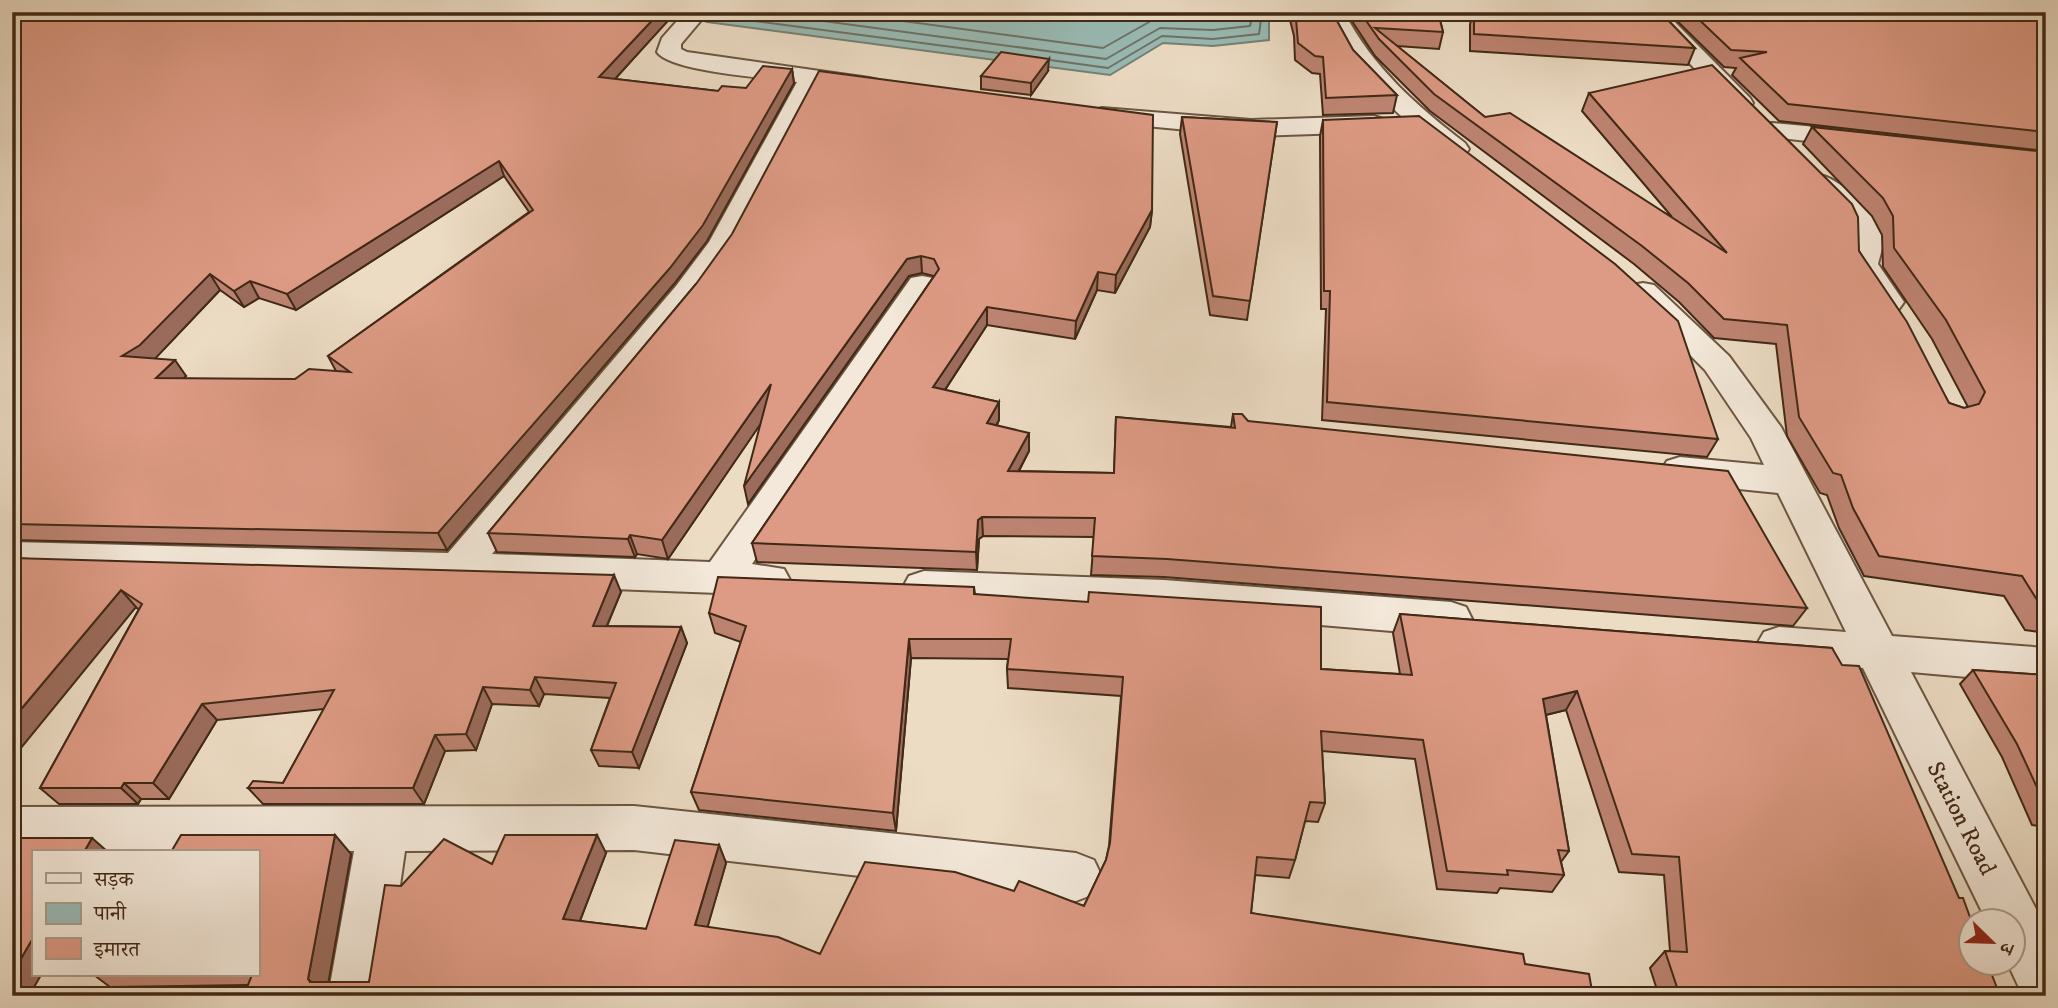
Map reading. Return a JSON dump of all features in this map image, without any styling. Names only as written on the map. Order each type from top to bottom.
[{"type":"street","points":[[697,12],[670,43],[669,52],[681,58],[892,88]]},
{"type":"street","points":[[1333,12],[1346,41],[1369,75],[1421,122],[1475,164]]},
{"type":"street","points":[[1652,12],[1772,131],[1800,164],[1856,217],[1866,231],[1868,243],[1863,264],[1872,282],[1901,320]]},
{"type":"street","points":[[458,568],[687,293],[723,244],[812,77]]},
{"type":"street","points":[[1080,113],[1251,128],[1421,122]]},
{"type":"street","points":[[1772,131],[1882,142]]},
{"type":"street","name":"Station Road","points":[[1616,272],[1649,296],[1717,363],[1769,436],[2046,984]]},
{"type":"street","points":[[721,578],[922,285]]},
{"type":"street","points":[[1640,466],[1790,481]]},
{"type":"street","points":[[12,558],[458,568],[804,582]]},
{"type":"street","points":[[887,585],[1164,596],[1494,622]]},
{"type":"street","points":[[1742,641],[2046,666]]},
{"type":"street","points":[[12,829],[634,828],[1076,877]]},
{"type":"street","points":[[356,996],[383,829]]},
{"type":"water","points":[[716,12],[1269,12],[1269,40],[1213,46],[1163,43],[1110,75],[707,22]]},
{"type":"building","points":[[26,12],[660,12],[599,77],[718,91],[722,86],[746,88],[763,66],[792,69],[703,225],[670,268],[438,533],[12,524],[12,16]],"holes":[[[499,161],[533,210],[328,356],[350,372],[309,369],[295,379],[156,378],[175,360],[122,356],[140,345],[210,274],[234,291],[250,281],[287,294]]]},
{"type":"building","points":[[1295,12],[1332,12],[1353,50],[1397,95],[1326,98],[1323,57],[1315,56],[1298,43]]},
{"type":"building","points":[[1360,12],[1438,12],[1443,32],[1375,28],[1485,117],[1510,113],[1727,253],[1589,93],[1712,65],[1852,204],[1858,217],[1859,251],[1907,322],[1949,403],[1964,408],[1979,404],[1985,392],[1946,320],[1894,248],[1893,216],[1883,198],[1812,127],[2046,152],[2046,611],[2022,576],[1879,556],[1853,508],[1841,475],[1833,473],[1799,417],[1787,325],[1724,319],[1688,283],[1642,246],[1434,94],[1379,39]]},
{"type":"building","points":[[1474,12],[1660,12],[1695,48],[1474,34]]},
{"type":"building","points":[[1691,12],[2034,12],[2046,25],[2046,132],[1788,104],[1740,58],[1767,52],[1731,50]]},
{"type":"building","points":[[1001,52],[1049,59],[1031,83],[981,76]]},
{"type":"building","points":[[819,71],[1153,115],[1152,210],[1116,275],[1098,272],[1076,321],[987,307],[933,387],[999,402],[987,423],[1029,433],[1008,471],[1114,473],[1116,417],[1235,428],[1233,414],[1242,414],[1248,421],[1728,471],[1807,608],[1167,559],[1092,556],[1095,518],[982,517],[978,520],[976,552],[752,543],[939,269],[934,259],[921,256],[907,259],[744,486],[771,384],[662,540],[630,535],[628,539],[488,533],[696,284],[732,234]]},
{"type":"building","points":[[1419,116],[1615,264],[1678,321],[1718,439],[1327,402],[1330,291],[1324,291],[1323,120]]},
{"type":"building","points":[[1182,117],[1277,122],[1250,301],[1213,296]]},
{"type":"building","points":[[12,558],[614,575],[593,626],[681,627],[632,752],[591,750],[616,683],[535,677],[530,690],[483,687],[466,734],[435,735],[413,788],[248,788],[253,781],[283,783],[334,690],[202,704],[153,783],[124,783],[121,788],[40,788],[142,604],[121,590],[12,720]]},
{"type":"building","points":[[718,577],[974,587],[974,594],[1088,602],[1089,592],[1321,607],[1321,669],[1412,675],[1400,614],[1832,648],[1842,665],[1859,666],[1959,898],[1963,898],[1966,906],[1956,906],[1956,976],[1992,976],[2000,996],[1680,996],[1665,951],[1687,952],[1679,857],[1632,854],[1577,691],[1543,699],[1569,851],[1558,850],[1564,875],[1507,870],[1508,875],[1447,871],[1423,740],[1321,731],[1325,803],[1310,802],[1295,860],[1257,857],[1251,913],[1523,954],[1525,964],[1589,974],[1593,996],[261,996],[263,991],[245,992],[252,976],[259,976],[259,850],[172,850],[181,835],[335,835],[308,979],[310,982],[369,982],[385,885],[401,886],[444,839],[492,864],[505,835],[597,835],[563,919],[646,929],[675,840],[719,845],[695,925],[778,937],[820,954],[865,862],[955,872],[1014,891],[1019,881],[1084,906],[1106,860],[1110,843],[1123,677],[1007,669],[1011,639],[909,639],[893,813],[691,792],[746,626],[709,613]]},
{"type":"building","points":[[1973,670],[2046,675],[2046,807],[2017,744]]},
{"type":"building","points":[[13,838],[92,838],[85,850],[32,850],[32,940],[12,974]]}]
